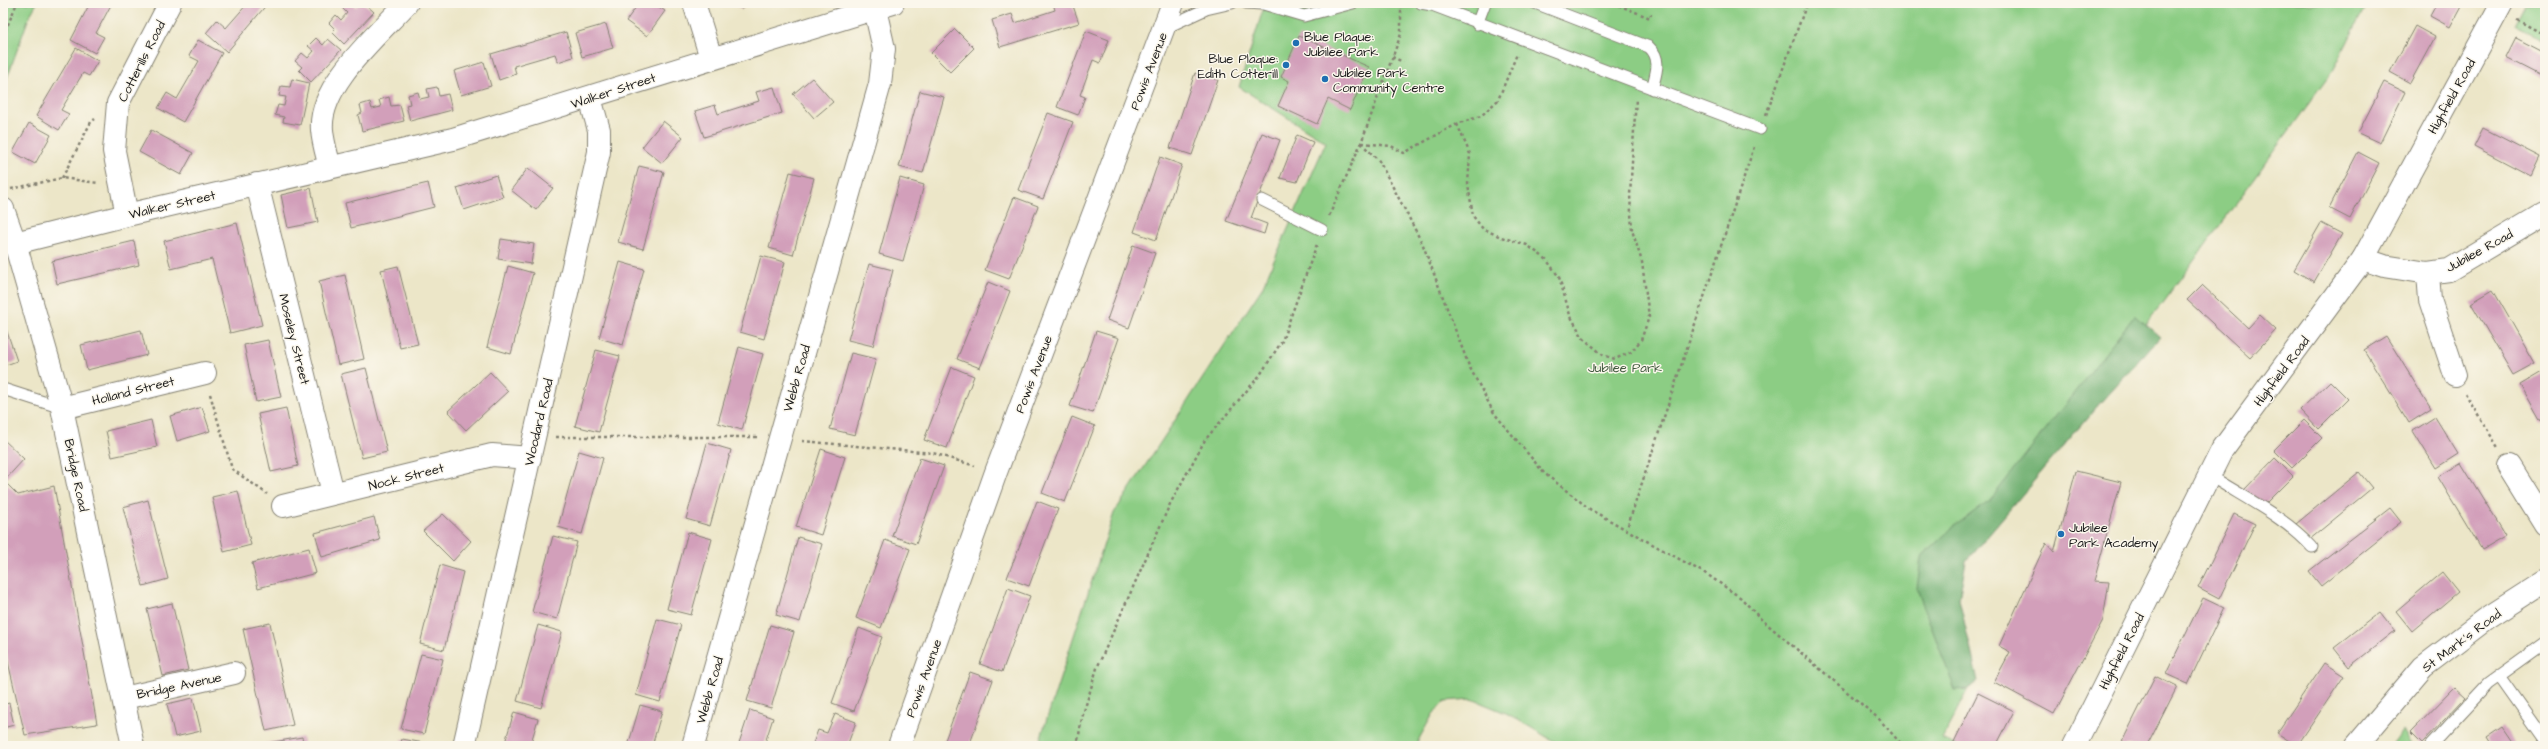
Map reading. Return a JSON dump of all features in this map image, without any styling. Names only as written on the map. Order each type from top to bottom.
[{"type":"street","name":"Cotterills Road","points":[[127,214],[114,151],[118,103],[170,3]]},
{"type":"street","points":[[330,167],[322,130],[326,101],[336,81],[407,3]]},
{"type":"street","points":[[694,3],[712,58]]},
{"type":"street","name":"Powis Avenue","points":[[899,746],[996,472],[1173,3]]},
{"type":"street","name":"Walker Street","points":[[15,243],[127,214],[453,139],[590,98],[712,58],[884,6]]},
{"type":"street","name":"Webb Road","points":[[694,746],[880,84],[884,49],[884,6]]},
{"type":"street","name":"Highfield Road","points":[[2074,746],[2222,450],[2363,259],[2500,7]]},
{"type":"street","name":"Woodard Road","points":[[464,746],[599,152],[600,130],[590,98]]},
{"type":"street","name":"Moseley Street","points":[[258,184],[333,493]]},
{"type":"street","name":"Bridge Road","points":[[3,209],[15,243],[62,408],[133,746]]},
{"type":"street","name":"Jubilee Road","points":[[2363,259],[2384,266],[2428,273],[2449,270],[2545,213]]},
{"type":"street","points":[[2428,273],[2430,300],[2455,375]]},
{"type":"street","name":"Holland Street","points":[[62,408],[205,373]]},
{"type":"street","name":"Nock Street","points":[[283,506],[492,455],[530,458]]},
{"type":"street","points":[[2509,466],[2545,524]]},
{"type":"street","name":"St Mark's Road","points":[[2356,746],[2423,667],[2486,620],[2545,581]]},
{"type":"street","name":"Bridge Avenue","points":[[124,698],[234,673]]},
{"type":"lane","points":[[1164,28],[1206,9],[1232,3]]},
{"type":"lane","points":[[1246,3],[1261,3],[1304,16],[1353,3]]},
{"type":"lane","points":[[1421,3],[1432,5],[1477,24],[1760,129]]},
{"type":"lane","points":[[1477,24],[1485,3]]},
{"type":"lane","points":[[1535,3],[1649,47],[1655,52],[1658,66],[1652,89]]},
{"type":"lane","points":[[1262,200],[1322,230]]},
{"type":"lane","points":[[3,389],[62,408]]},
{"type":"lane","points":[[2209,475],[2296,532],[2312,547]]},
{"type":"lane","points":[[2431,745],[2488,684],[2545,643]]},
{"type":"lane","points":[[2499,676],[2545,741]]},
{"type":"path","points":[[3,36],[16,3]]},
{"type":"path","points":[[1077,746],[1082,718],[1097,668],[1170,504],[1205,440],[1260,375],[1282,341],[1322,230],[1361,143],[1401,34],[1401,3]]},
{"type":"path","points":[[1613,3],[1650,18],[1651,14]]},
{"type":"path","points":[[1626,531],[1760,129],[1807,3]]},
{"type":"path","points":[[2500,7],[2545,35]]},
{"type":"path","points":[[1361,143],[1391,146],[1404,153],[1457,124],[1481,116],[1498,100],[1521,40]]},
{"type":"path","points":[[1392,57],[1403,62]]},
{"type":"path","points":[[1457,124],[1470,154],[1468,184],[1473,216],[1483,229],[1527,245],[1546,259],[1559,278],[1570,316],[1583,338],[1603,355],[1615,359],[1631,352],[1642,340],[1648,317],[1642,262],[1632,230],[1630,195],[1636,94],[1639,84]]},
{"type":"path","points":[[62,178],[91,122],[118,103]]},
{"type":"path","points":[[1361,143],[1379,161],[1423,245],[1469,366],[1494,413],[1544,474],[1591,510],[1626,531],[1708,575],[1741,598],[1761,619],[1878,719],[1903,746]]},
{"type":"path","points":[[3,191],[62,178],[121,187]]},
{"type":"path","points":[[205,373],[232,469],[283,506]]},
{"type":"path","points":[[2455,375],[2509,466]]},
{"type":"green space","points":[[3,3],[37,3],[29,17],[3,89]]},
{"type":"green space","name":"Jubilee Park","points":[[1265,3],[2367,3],[2334,69],[2161,306],[1929,569],[1968,689],[1942,739],[1957,746],[1562,746],[1508,714],[1472,699],[1445,701],[1433,714],[1415,746],[1038,746],[1114,513],[1262,288],[1326,142],[1239,87]]},
{"type":"green space","points":[[2525,3],[2545,3],[2545,40],[2514,25]]},
{"type":"green space","points":[[2135,315],[2160,337],[2100,403],[1966,561],[1959,599],[1978,681],[1968,689],[1955,690],[1917,589],[1921,557],[1951,529],[1991,499]]},
{"type":"green space","points":[[2402,731],[2413,746],[2391,746]]},
{"type":"building","points":[[90,3],[112,3],[96,33],[104,37],[95,53],[71,40]]},
{"type":"building","points":[[248,3],[268,3],[227,52],[206,33],[217,20],[226,28]]},
{"type":"building","points":[[347,3],[351,3],[356,7],[360,3],[364,3],[374,12],[344,44],[332,32],[335,29],[329,23],[336,15],[341,20],[347,13],[342,8]]},
{"type":"building","points":[[639,3],[653,3],[665,11],[647,36],[626,21]]},
{"type":"building","points":[[732,3],[745,3],[742,9]]},
{"type":"building","points":[[1053,3],[1072,3],[1079,23],[1000,47],[992,20],[1012,14],[1015,23],[1055,10]]},
{"type":"building","points":[[2437,3],[2463,3],[2450,27],[2430,16]]},
{"type":"building","points":[[606,24],[613,48],[582,57],[575,33]]},
{"type":"building","points":[[2415,26],[2435,37],[2410,83],[2390,72]]},
{"type":"building","points":[[955,29],[974,48],[950,72],[931,53]]},
{"type":"building","points":[[1086,31],[1109,40],[1100,63],[1093,60],[1080,95],[1085,97],[1078,115],[1057,107]]},
{"type":"building","points":[[566,32],[573,57],[558,62],[555,54],[514,66],[516,74],[499,80],[491,54]]},
{"type":"building","name":"Jubilee Park Community Centre","points":[[1299,36],[1369,67],[1350,110],[1328,99],[1317,124],[1278,106],[1289,81],[1281,77]]},
{"type":"building","points":[[316,38],[323,45],[328,39],[341,50],[311,82],[299,70],[302,67],[295,61],[302,53],[308,58],[314,51],[308,46]]},
{"type":"building","points":[[2516,38],[2545,53],[2545,78],[2506,58]]},
{"type":"building","points":[[198,40],[222,53],[183,122],[158,108],[167,93],[177,99],[199,61],[189,56]]},
{"type":"building","points":[[76,48],[98,61],[89,76],[83,73],[61,110],[69,114],[59,130],[36,116]]},
{"type":"building","points":[[484,62],[491,86],[461,95],[454,71]]},
{"type":"building","points":[[1195,73],[1218,80],[1192,155],[1170,148]]},
{"type":"building","points":[[812,78],[833,102],[814,118],[793,94]]},
{"type":"building","points":[[292,79],[309,83],[300,125],[283,122],[284,117],[275,115],[278,105],[284,106],[286,97],[279,96],[281,86],[290,87]]},
{"type":"building","points":[[2384,82],[2405,92],[2380,143],[2358,133]]},
{"type":"building","points":[[437,87],[439,96],[448,94],[452,110],[410,121],[406,105],[410,104],[408,95],[418,92],[420,99],[429,97],[427,89]]},
{"type":"building","points":[[774,87],[782,113],[704,137],[695,111],[715,105],[718,114],[759,101],[756,92]]},
{"type":"building","points":[[920,91],[944,97],[923,173],[899,167]]},
{"type":"building","points":[[389,97],[391,106],[400,105],[404,121],[362,131],[358,115],[362,113],[360,105],[370,102],[372,109],[381,107],[379,100]]},
{"type":"building","points":[[1048,113],[1073,122],[1043,199],[1018,190]]},
{"type":"building","points":[[663,121],[683,137],[662,163],[642,147]]},
{"type":"building","points":[[29,123],[51,135],[35,164],[13,152]]},
{"type":"building","points":[[2483,128],[2540,157],[2531,176],[2474,146]]},
{"type":"building","points":[[151,130],[193,153],[181,175],[139,152]]},
{"type":"building","points":[[1262,133],[1280,140],[1251,218],[1267,224],[1264,234],[1226,221]]},
{"type":"building","points":[[1297,135],[1313,142],[1297,182],[1280,178]]},
{"type":"building","points":[[2358,152],[2379,163],[2350,219],[2329,208]]},
{"type":"building","points":[[1160,157],[1182,165],[1156,240],[1134,232]]},
{"type":"building","points":[[639,166],[664,172],[643,249],[618,242]]},
{"type":"building","points":[[528,168],[553,188],[536,210],[511,190]]},
{"type":"building","points":[[790,172],[814,178],[793,255],[769,248]]},
{"type":"building","points":[[496,175],[503,197],[464,210],[457,188]]},
{"type":"building","points":[[900,178],[924,185],[903,261],[879,254]]},
{"type":"building","points":[[428,183],[434,207],[351,228],[345,203]]},
{"type":"building","points":[[311,188],[318,222],[288,228],[281,195]]},
{"type":"building","points":[[1014,197],[1038,206],[1009,279],[985,270]]},
{"type":"building","points":[[237,223],[262,325],[230,333],[212,259],[171,269],[164,241]]},
{"type":"building","points":[[2321,223],[2342,234],[2314,282],[2294,270]]},
{"type":"building","points":[[501,239],[534,244],[531,264],[498,259]]},
{"type":"building","points":[[134,241],[139,265],[57,284],[52,261]]},
{"type":"building","points":[[1133,245],[1155,253],[1129,328],[1107,320]]},
{"type":"building","points":[[761,256],[785,262],[764,339],[740,332]]},
{"type":"building","points":[[620,262],[644,269],[623,345],[599,338]]},
{"type":"building","points":[[869,264],[893,270],[873,346],[848,340]]},
{"type":"building","points":[[398,266],[418,344],[400,348],[381,270]]},
{"type":"building","points":[[508,266],[533,273],[511,354],[487,347]]},
{"type":"building","points":[[345,275],[364,359],[338,365],[319,281]]},
{"type":"building","points":[[988,282],[1010,291],[980,368],[957,359]]},
{"type":"building","points":[[2202,285],[2248,328],[2260,315],[2276,330],[2250,358],[2187,300]]},
{"type":"building","points":[[2493,290],[2535,363],[2513,375],[2471,303]]},
{"type":"building","points":[[3,320],[17,361],[3,366]]},
{"type":"building","points":[[141,330],[147,355],[87,370],[81,345]]},
{"type":"building","points":[[1096,331],[1119,338],[1093,413],[1070,406]]},
{"type":"building","points":[[2386,336],[2431,409],[2409,423],[2364,350]]},
{"type":"building","points":[[268,340],[281,397],[256,402],[244,345]]},
{"type":"building","points":[[739,347],[763,354],[742,430],[718,423]]},
{"type":"building","points":[[596,350],[620,356],[599,432],[575,426]]},
{"type":"building","points":[[851,353],[876,359],[855,435],[830,429]]},
{"type":"building","points":[[952,367],[974,376],[947,448],[924,440]]},
{"type":"building","points":[[366,368],[387,452],[362,458],[341,374]]},
{"type":"building","points":[[490,372],[508,391],[466,430],[448,411]]},
{"type":"building","points":[[2542,372],[2545,377],[2545,420],[2541,422],[2520,385]]},
{"type":"building","points":[[2330,381],[2348,399],[2318,429],[2300,410]]},
{"type":"building","points":[[202,407],[210,431],[177,441],[170,416]]},
{"type":"building","points":[[286,408],[298,466],[271,472],[258,414]]},
{"type":"building","points":[[1072,417],[1095,426],[1065,502],[1042,493]]},
{"type":"building","points":[[2435,417],[2458,454],[2436,468],[2413,431]]},
{"type":"building","points":[[151,420],[157,447],[112,457],[106,431]]},
{"type":"building","points":[[2304,420],[2322,438],[2292,468],[2274,450]]},
{"type":"building","points":[[3,439],[24,459],[4,481],[18,495],[54,486],[97,724],[25,735],[3,640]]},
{"type":"building","points":[[707,443],[731,450],[710,526],[686,519]]},
{"type":"building","points":[[821,449],[845,457],[821,535],[796,527]]},
{"type":"building","points":[[579,451],[603,458],[582,534],[558,527]]},
{"type":"building","points":[[920,458],[944,466],[916,544],[892,536]]},
{"type":"building","points":[[2275,458],[2293,476],[2262,507],[2244,490]]},
{"type":"building","points":[[2461,463],[2506,536],[2482,550],[2438,477]]},
{"type":"building","points":[[2076,471],[2121,482],[2094,581],[2109,582],[2103,620],[2054,714],[1994,682],[2010,652],[1999,646],[2046,543],[2054,552]]},
{"type":"building","points":[[2359,472],[2372,488],[2309,540],[2296,524]]},
{"type":"building","points":[[238,491],[251,545],[224,552],[212,497]]},
{"type":"building","points":[[148,500],[168,579],[143,586],[123,507]]},
{"type":"building","points":[[1037,501],[1058,509],[1029,586],[1007,578]]},
{"type":"building","points":[[2390,508],[2401,522],[2321,586],[2309,571]]},
{"type":"building","points":[[443,514],[471,541],[453,561],[423,531]]},
{"type":"building","points":[[2234,514],[2255,524],[2219,599],[2198,588]]},
{"type":"building","points":[[374,517],[380,540],[322,557],[315,533]]},
{"type":"building","points":[[688,532],[712,539],[691,615],[667,609]]},
{"type":"building","points":[[553,536],[577,542],[557,619],[532,612]]},
{"type":"building","points":[[798,537],[822,544],[800,622],[776,615]]},
{"type":"building","points":[[885,540],[910,549],[881,628],[856,618]]},
{"type":"building","points":[[309,548],[316,573],[258,588],[252,563]]},
{"type":"building","points":[[440,565],[463,572],[444,650],[420,644]]},
{"type":"building","points":[[2442,572],[2458,592],[2412,631],[2396,611]]},
{"type":"building","points":[[1008,588],[1030,596],[1002,672],[980,664]]},
{"type":"building","points":[[2203,598],[2224,608],[2188,684],[2166,674]]},
{"type":"building","points":[[172,603],[188,670],[163,676],[147,609]]},
{"type":"building","points":[[2380,612],[2395,631],[2349,667],[2334,648]]},
{"type":"building","points":[[657,619],[681,625],[660,702],[636,695]]},
{"type":"building","points":[[270,623],[293,725],[266,731],[243,629]]},
{"type":"building","points":[[538,625],[562,632],[541,708],[517,701]]},
{"type":"building","points":[[770,625],[794,632],[771,708],[747,701]]},
{"type":"building","points":[[859,628],[882,637],[854,711],[832,703]]},
{"type":"building","points":[[421,654],[443,659],[424,734],[401,729]]},
{"type":"building","points":[[2324,663],[2344,676],[2297,746],[2277,733]]},
{"type":"building","points":[[970,672],[993,680],[969,746],[950,746],[944,743]]},
{"type":"building","points":[[2155,676],[2177,687],[2147,746],[2120,746]]},
{"type":"building","points":[[2454,688],[2465,698],[2422,743],[2411,732]]},
{"type":"building","points":[[1978,693],[2014,711],[1996,746],[1957,746],[1953,744]]},
{"type":"building","points":[[193,698],[201,731],[175,737],[167,704]]},
{"type":"building","points":[[9,703],[14,725],[3,728],[3,705]]},
{"type":"building","points":[[640,705],[662,711],[652,746],[628,746]]},
{"type":"building","points":[[750,710],[773,718],[764,746],[738,746]]},
{"type":"building","points":[[514,712],[538,719],[530,746],[504,746]]},
{"type":"building","points":[[835,714],[856,722],[847,746],[812,746],[818,730],[827,733]]},
{"type":"building","points":[[2503,727],[2516,746],[2492,746],[2487,738]]},
{"type":"building","points":[[302,737],[304,746],[262,746],[262,744]]},
{"type":"building","points":[[402,739],[424,743],[424,746],[400,746]]},
{"type":"place","name":"Blue Plaque: Jubilee Park","points":[[1296,43]]},
{"type":"place","name":"Blue Plaque: Edith Cotterill","points":[[1286,65]]},
{"type":"place","name":"Jubilee Park Community Centre","points":[[1325,79]]},
{"type":"place","name":"Jubilee Park Academy","points":[[2061,534]]}]
